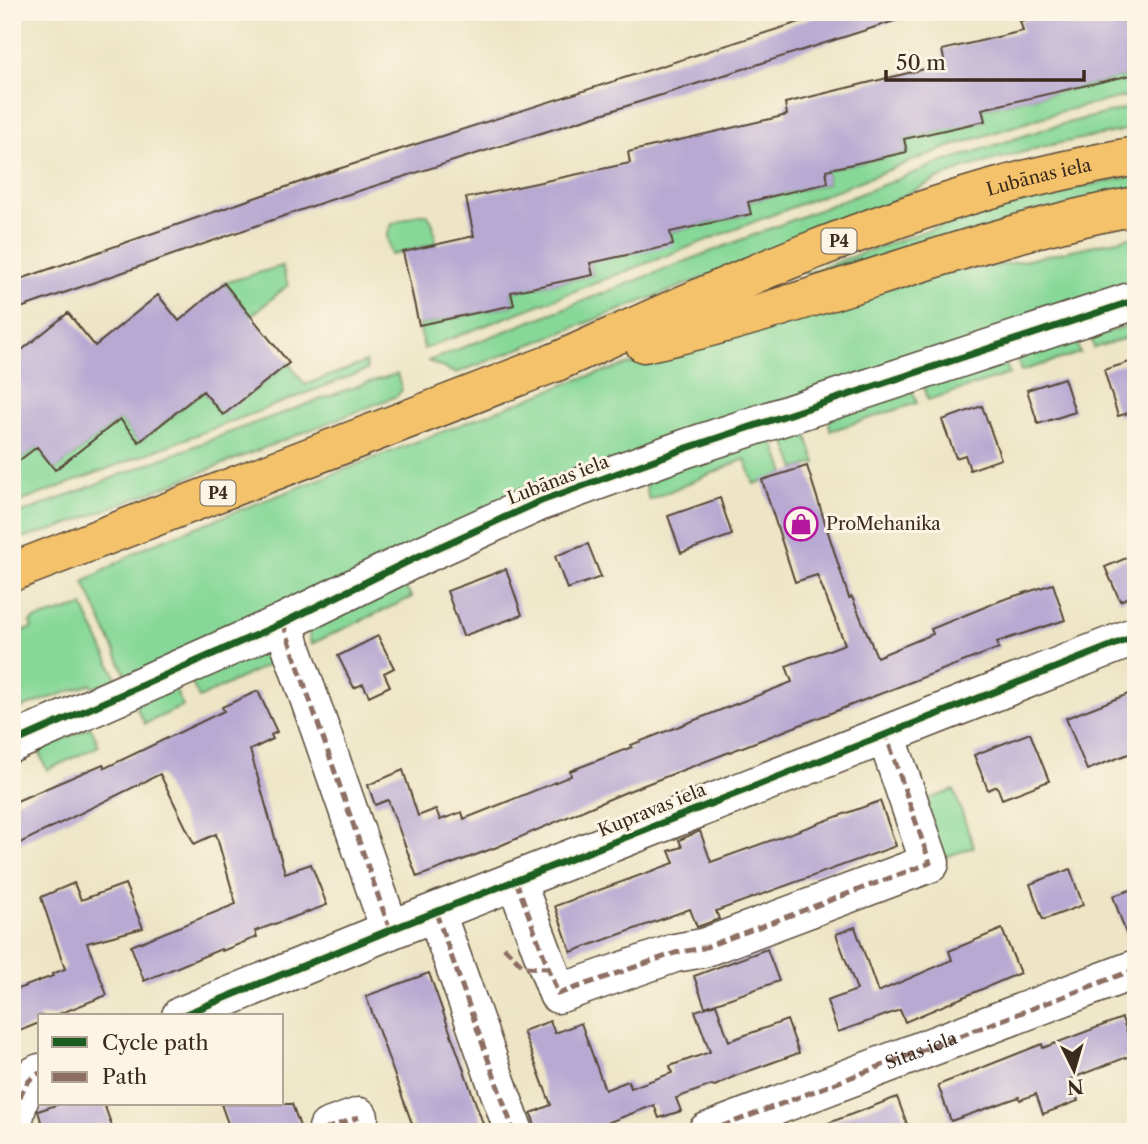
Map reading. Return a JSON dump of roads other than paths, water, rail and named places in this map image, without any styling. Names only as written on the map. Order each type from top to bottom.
[{"type":"main road","name":"Lubānas iela","points":[[12,572],[556,362],[769,267],[918,212],[1007,184],[1135,156]]},
{"type":"main road","name":"Lubānas iela","points":[[556,362],[665,338],[788,304],[928,259],[1053,223],[1136,206]]},
{"type":"main road","points":[[1053,223],[1136,218]]},
{"type":"street","name":"Lubānas iela","points":[[12,743],[283,623],[413,559],[541,501],[699,444],[1136,300]]},
{"type":"street","points":[[283,623],[390,930]]},
{"type":"street","name":"Kupravas iela","points":[[186,1014],[390,930],[1136,636]]},
{"type":"street","points":[[516,881],[558,994],[675,953],[703,948],[930,863],[886,735]]},
{"type":"street","points":[[436,913],[514,1132]]},
{"type":"street","name":"Sitas iela","points":[[707,1132],[1136,969]]},
{"type":"street","points":[[12,1127],[19,1096],[34,1075],[38,1074]]},
{"type":"place","name":"ProMehanika","points":[[801,524]]}]
